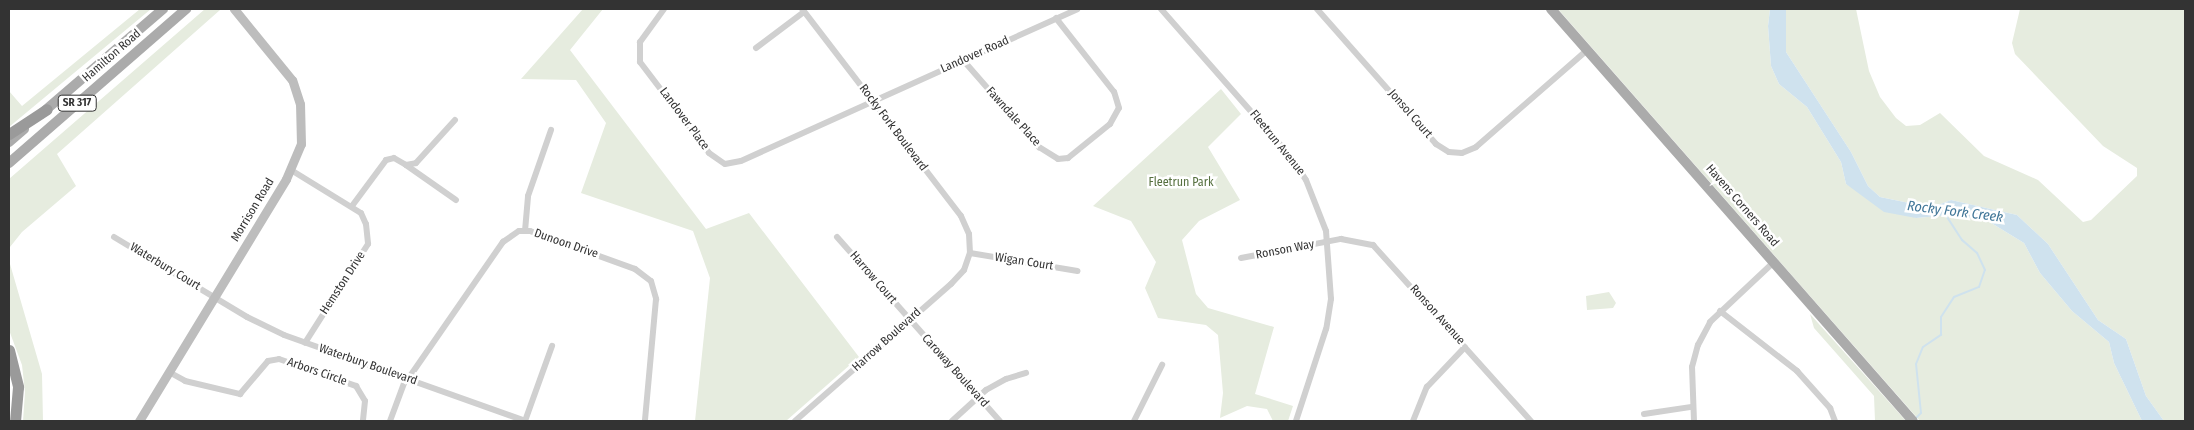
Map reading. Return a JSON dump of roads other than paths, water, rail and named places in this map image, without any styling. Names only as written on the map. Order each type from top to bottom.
[{"type":"highway","points":[[9,134],[47,109]]},
{"type":"highway","points":[[9,350],[18,387],[15,421]]},
{"type":"main road","name":"Hamilton Road","points":[[9,142],[163,9]]},
{"type":"main road","name":"Hamilton Road","points":[[9,163],[186,9]]},
{"type":"main road","name":"Morrison Road","points":[[139,421],[291,170],[302,130],[297,91],[281,63],[234,9]]},
{"type":"main road","name":"Havens Corners Road","points":[[1551,9],[1913,421]]},
{"type":"street","name":"Landover Place","points":[[664,9],[640,42],[640,62],[716,160],[725,164],[741,161],[873,101]]},
{"type":"street","name":"Landover Road","points":[[873,101],[1074,9]]},
{"type":"street","name":"Fleetrun Avenue","points":[[1161,9],[1291,157],[1306,180],[1328,242],[1331,299],[1296,421]]},
{"type":"street","name":"Jonsol Court","points":[[1317,9],[1436,144],[1449,152],[1462,153],[1476,147],[1587,50]]},
{"type":"street","name":"Rocky Fork Boulevard","points":[[803,10],[961,216],[969,234],[970,253]]},
{"type":"street","points":[[756,48],[803,10]]},
{"type":"street","name":"Fawndale Place","points":[[963,60],[1039,147],[1058,159],[1068,158],[1110,124],[1119,108],[1114,92],[1056,18]]},
{"type":"street","points":[[406,165],[416,163],[455,120]]},
{"type":"street","points":[[525,231],[528,196],[551,130]]},
{"type":"street","points":[[352,206],[386,160],[394,158],[456,200]]},
{"type":"street","name":"Hemston Drive","points":[[291,170],[352,206],[366,224],[368,244],[305,343]]},
{"type":"street","name":"Dunoon Drive","points":[[390,421],[407,379],[503,242],[510,235],[525,231],[635,268],[651,281],[656,299],[645,421]]},
{"type":"street","name":"Waterbury Court","points":[[114,237],[215,297]]},
{"type":"street","name":"Harrow Court","points":[[837,237],[910,320]]},
{"type":"street","name":"Ronson Avenue","points":[[1328,242],[1362,240],[1372,245],[1531,421]]},
{"type":"street","name":"Ronson Way","points":[[1241,258],[1328,242]]},
{"type":"street","name":"Wigan Court","points":[[970,253],[1078,271]]},
{"type":"street","name":"Harrow Boulevard","points":[[795,421],[964,270],[970,253]]},
{"type":"street","points":[[1694,421],[1691,407],[1692,367],[1698,346],[1710,322],[1774,262]]},
{"type":"street","name":"Waterbury Boulevard","points":[[215,297],[247,317],[305,343],[525,421]]},
{"type":"street","points":[[1720,311],[1797,371],[1830,408],[1835,421]]},
{"type":"street","name":"Caroway Boulevard","points":[[910,320],[1000,421]]},
{"type":"street","points":[[525,421],[552,346]]},
{"type":"street","points":[[1413,421],[1427,387],[1465,347]]},
{"type":"street","name":"Arbors Circle","points":[[168,372],[185,381],[240,394],[268,361],[279,359],[356,386],[365,401],[363,421]]},
{"type":"street","points":[[1134,421],[1162,365]]},
{"type":"street","points":[[952,421],[979,398],[1006,379],[1026,373]]},
{"type":"street","points":[[1644,414],[1691,407]]},
{"type":"water","name":"Rocky Fork Creek","points":[[1770,9],[1786,9],[1786,52],[1851,152],[1868,186],[1880,197],[1914,204],[1935,206],[1951,200],[2017,215],[2048,244],[2098,320],[2126,339],[2146,396],[2164,421],[2142,421],[2114,363],[2109,342],[2072,311],[2040,273],[2024,243],[1988,221],[1951,215],[1916,218],[1884,212],[1846,184],[1841,162],[1807,107],[1779,84],[1771,66],[1768,26]]},
{"type":"waterway","name":"Rocky Fork Creek","points":[[1916,418],[1921,413],[1916,364],[1923,347],[1941,335],[1941,317],[1954,297],[1979,287],[1985,270],[1977,253],[1962,240],[1946,215]]},
{"type":"park label","name":"Fleetrun Park","points":[[1181,183]]}]
